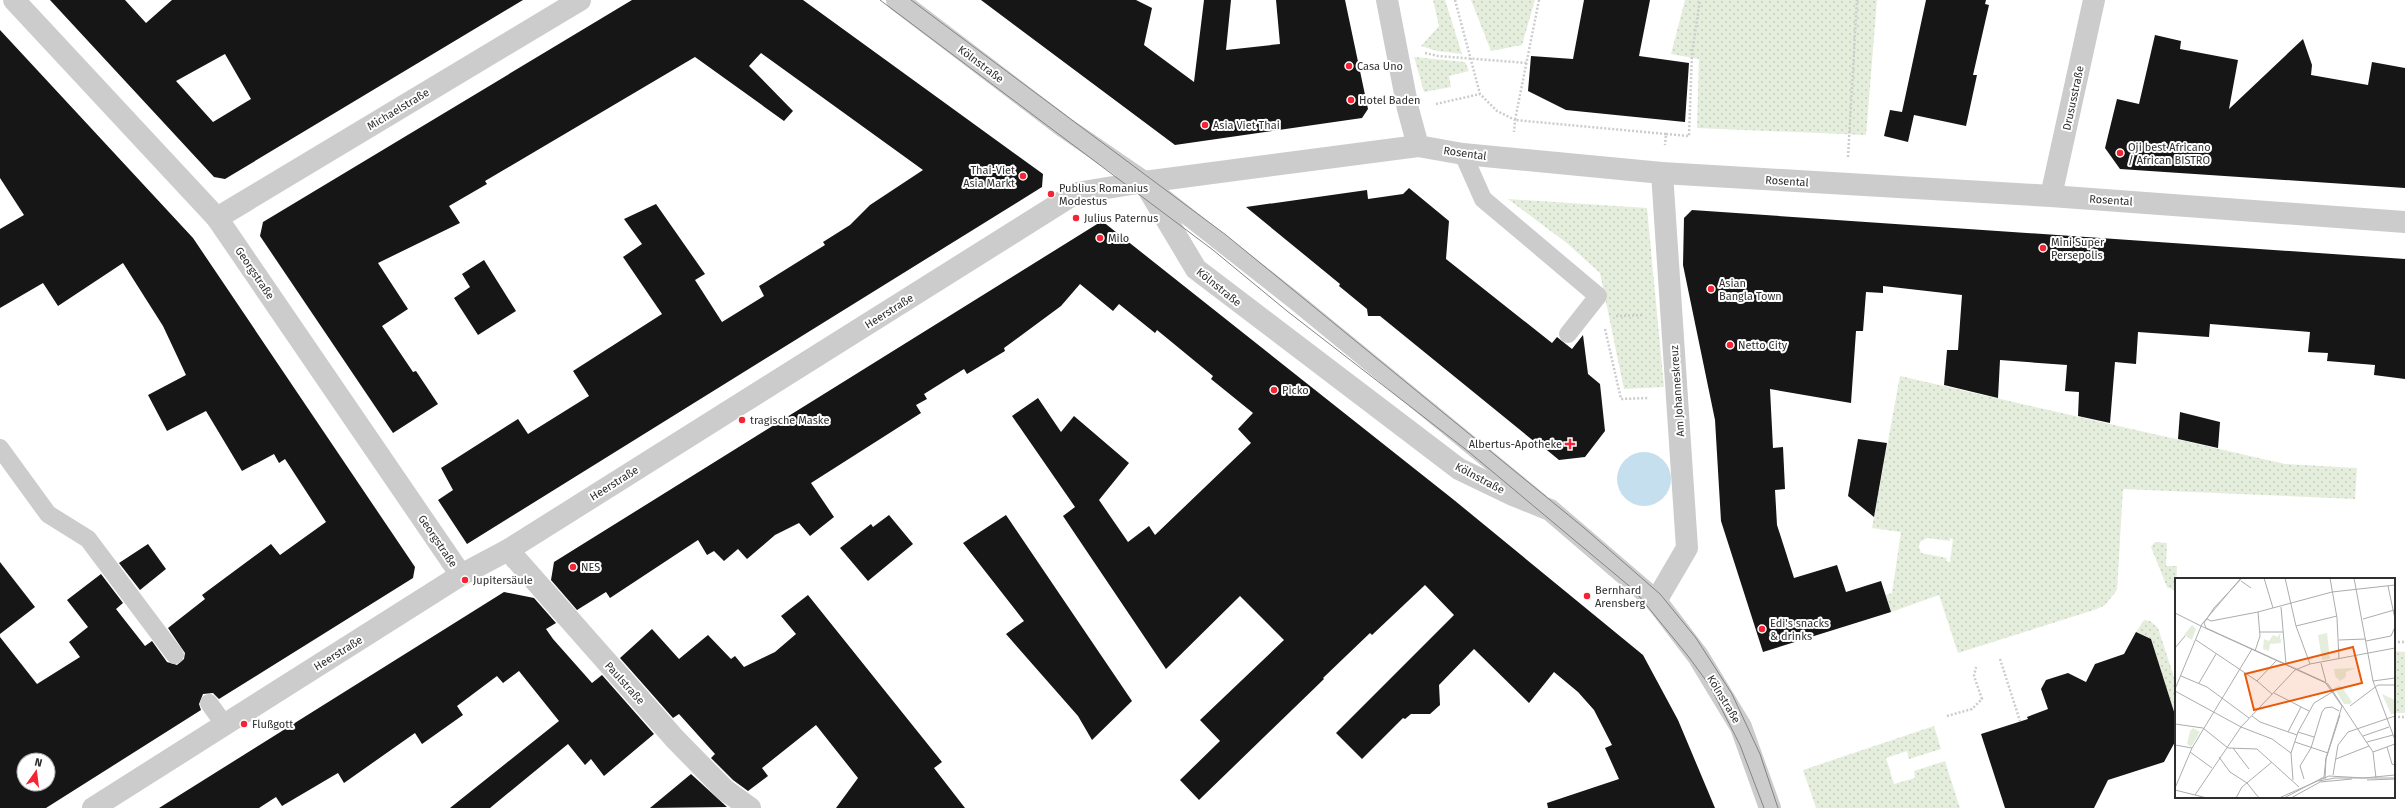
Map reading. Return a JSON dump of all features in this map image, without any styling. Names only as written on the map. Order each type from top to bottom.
[{"type":"street","name":"Georgstraße","points":[[14,0],[217,218],[461,575]]},
{"type":"street","name":"Michaelstraße","points":[[217,218],[580,0]]},
{"type":"street","points":[[1387,0],[1408,109],[1418,146]]},
{"type":"street","name":"Drususstraße","points":[[2051,196],[2094,0]]},
{"type":"street","name":"Kölnstraße","points":[[909,4],[1070,131],[1144,182],[1196,269],[1459,469],[1513,495],[1550,510],[1656,601],[1698,656],[1741,727],[1770,808]]},
{"type":"street","name":"Rosental","points":[[1144,182],[1418,146],[1463,154],[1662,173],[2051,196],[2405,222]]},
{"type":"street","name":"Am Johanneskreuz","points":[[1656,601],[1687,548],[1662,173]]},
{"type":"street","name":"Heerstraße","points":[[93,808],[461,575],[508,550],[1076,194],[1144,182]]},
{"type":"street","name":"Paulstraße","points":[[508,550],[675,739],[726,790],[750,808]]},
{"type":"lane","points":[[1463,154],[1483,199],[1598,296],[1568,334]]},
{"type":"lane","points":[[1144,182],[1295,301],[1550,510]]},
{"type":"lane","points":[[0,448],[48,514],[88,540],[175,655]]},
{"type":"lane","points":[[209,703],[224,724]]},
{"type":"path","points":[[1455,0],[1480,94],[1497,111],[1515,120],[1689,136],[1692,53],[1700,0]]},
{"type":"path","points":[[1511,158],[1515,120],[1539,0]]},
{"type":"path","points":[[1847,185],[1857,0]]},
{"type":"path","points":[[1398,55],[1415,50],[1438,56],[1527,63]]},
{"type":"path","points":[[1408,109],[1480,94]]},
{"type":"path","points":[[1662,173],[1666,134]]},
{"type":"path","points":[[1609,316],[1671,315]]},
{"type":"path","points":[[1604,326],[1621,399],[1677,398]]},
{"type":"path","points":[[2000,659],[2020,722]]},
{"type":"path","points":[[1947,716],[1972,709],[1982,699],[1974,676],[1976,667]]},
{"type":"green space","points":[[1433,0],[1445,0],[1462,54],[1437,51],[1421,46],[1439,26]]},
{"type":"green space","points":[[1471,0],[1535,0],[1522,45],[1491,51]]},
{"type":"green space","points":[[1685,0],[1877,0],[1866,135],[1697,128],[1699,59],[1671,54]]},
{"type":"green space","points":[[1414,57],[1465,62],[1469,71],[1449,76],[1451,87],[1424,92]]},
{"type":"green space","points":[[1508,199],[1647,208],[1664,387],[1624,389],[1600,273],[1568,244]]},
{"type":"green space","points":[[1900,376],[2285,464],[2357,468],[2355,499],[2123,489],[2117,590],[2105,605],[2097,609],[1958,653],[1939,595],[1891,612],[1886,595],[1892,593],[1901,532],[1872,528]],"holes":[[[1927,538],[1950,541],[1950,538],[1953,539],[1950,562],[1946,561],[1947,558],[1921,553],[1919,547],[1920,542]]]},
{"type":"green space","points":[[2155,542],[2167,543],[2166,566],[2177,566],[2175,591],[2167,587],[2151,547]]},
{"type":"green space","points":[[2144,620],[2150,621],[2158,628],[2175,680],[2175,715],[2151,639],[2136,632]]},
{"type":"green space","points":[[2395,651],[2405,652],[2405,713],[2395,713]]},
{"type":"green space","points":[[1934,726],[1941,749],[1909,759],[1907,751],[1886,758],[1894,784],[1915,778],[1914,771],[1945,761],[1960,808],[1816,808],[1803,770]]},
{"type":"water","points":[[1639,452],[1649,452],[1663,460],[1669,469],[1671,479],[1669,489],[1663,498],[1649,506],[1639,506],[1629,501],[1622,494],[1617,484],[1617,474],[1622,464],[1629,457]]},
{"type":"building","points":[[50,0],[125,0],[146,23],[172,0],[523,0],[225,179],[214,177]],"holes":[[[225,54],[251,99],[213,122],[176,81]]]},
{"type":"building","points":[[632,0],[803,0],[1043,174],[1042,187],[467,544],[438,500],[453,490],[441,468],[518,419],[528,434],[589,396],[573,371],[662,314],[623,257],[642,244],[624,219],[656,204],[705,274],[695,280],[722,322],[764,296],[759,286],[825,245],[823,242],[850,225],[870,205],[923,170],[761,53],[749,66],[793,111],[784,121],[695,57],[485,181],[487,184],[449,206],[460,223],[378,263],[408,309],[382,326],[413,372],[416,371],[438,404],[393,433],[260,236],[263,222]]},
{"type":"building","points":[[981,0],[1136,0],[1152,8],[1144,45],[1194,82],[1204,0],[1231,0],[1226,50],[1280,44],[1276,0],[1345,0],[1368,109],[1362,118],[1175,145]]},
{"type":"building","points":[[1584,0],[1650,0],[1639,56],[1689,63],[1685,122],[1566,110],[1528,91],[1531,56],[1573,59]]},
{"type":"building","points":[[1926,0],[1986,0],[1985,4],[1989,5],[1973,75],[1977,75],[1966,126],[1914,115],[1908,142],[1884,136],[1890,110],[1902,112]]},
{"type":"building","points":[[0,30],[193,238],[415,567],[413,578],[219,699],[213,693],[203,694],[199,704],[201,710],[46,808],[0,808],[0,637],[37,684],[80,657],[69,642],[88,627],[67,600],[101,574],[123,603],[116,609],[145,646],[152,641],[167,662],[177,665],[184,659],[185,653],[168,628],[205,599],[202,595],[271,544],[280,555],[326,522],[285,459],[279,463],[274,454],[242,471],[206,411],[167,431],[148,395],[186,375],[163,326],[123,263],[58,306],[43,283],[0,308],[0,229],[24,215],[0,178]]},
{"type":"building","points":[[2155,35],[2181,41],[2180,49],[2238,60],[2229,109],[2303,39],[2312,65],[2311,75],[2368,85],[2372,62],[2405,68],[2405,188],[2120,169],[2105,148],[2117,99],[2139,104]]},
{"type":"building","points":[[1409,188],[1449,221],[1446,259],[1552,343],[1557,337],[1572,349],[1583,335],[1588,374],[1600,384],[1605,431],[1585,457],[1559,460],[1542,446],[1541,447],[1380,316],[1368,316],[1367,309],[1339,286],[1340,284],[1246,207],[1367,190],[1368,199],[1403,194]]},
{"type":"building","points":[[1692,210],[2405,259],[2405,379],[2374,375],[2375,365],[2327,361],[2328,353],[2308,352],[2310,332],[2210,324],[2209,337],[2138,332],[2136,364],[2115,362],[2110,423],[2078,416],[2079,392],[2065,391],[2067,365],[2000,360],[1998,398],[1944,385],[1947,350],[1958,350],[1962,295],[1883,286],[1883,293],[1866,292],[1863,331],[1856,331],[1851,403],[1770,389],[1773,448],[1783,447],[1785,489],[1775,490],[1777,525],[1794,578],[1837,565],[1846,592],[1881,581],[1891,612],[1763,652],[1721,521],[1715,420],[1683,265],[1684,218]]},
{"type":"building","points":[[1102,221],[1454,500],[1643,655],[1678,720],[1715,808],[1548,808],[1547,803],[1619,779],[1605,748],[1612,745],[1594,710],[1578,692],[1554,672],[1529,703],[1474,649],[1439,685],[1440,705],[1430,714],[1411,714],[1405,719],[1403,718],[1362,759],[1336,733],[1454,615],[1425,585],[1372,635],[1370,633],[1199,800],[1180,780],[1220,741],[1200,720],[1284,640],[1240,596],[1166,669],[1063,516],[1075,507],[1012,416],[1038,398],[1061,432],[1074,416],[1129,463],[1099,500],[1128,542],[1149,526],[1155,535],[1251,443],[1238,429],[1253,413],[1211,379],[1213,376],[1157,330],[1155,333],[1119,304],[1113,311],[1080,284],[1061,306],[1004,348],[1005,351],[967,374],[964,369],[924,394],[927,399],[916,405],[921,413],[811,483],[834,517],[810,536],[799,523],[775,535],[747,559],[738,549],[724,561],[714,551],[707,555],[698,540],[610,598],[606,592],[577,610],[551,580],[554,562]]},
{"type":"building","points":[[484,260],[516,311],[478,335],[454,298],[470,287],[462,274]]},
{"type":"building","points":[[2180,412],[2220,422],[2218,448],[2178,439]]},
{"type":"building","points":[[1858,439],[1887,443],[1874,517],[1848,496]]},
{"type":"building","points":[[889,515],[913,544],[868,581],[840,548],[871,524],[873,527]]},
{"type":"building","points":[[1006,515],[1132,701],[1092,740],[1078,716],[1006,634],[1024,621],[963,543]]},
{"type":"building","points":[[148,544],[166,569],[140,590],[119,563]]},
{"type":"building","points":[[0,562],[35,607],[0,634]]},
{"type":"building","points":[[504,592],[534,598],[556,623],[546,629],[553,639],[592,683],[602,675],[654,734],[604,776],[591,759],[585,765],[568,744],[490,808],[450,808],[559,721],[519,671],[503,683],[497,676],[457,706],[463,715],[422,744],[415,733],[344,783],[338,773],[282,806],[276,797],[259,808],[159,808]]},
{"type":"building","points":[[808,595],[942,762],[934,768],[965,808],[836,808],[858,778],[816,725],[762,768],[768,776],[748,791],[733,780],[711,758],[715,754],[679,714],[673,718],[620,658],[652,629],[679,659],[708,635],[731,659],[735,656],[744,667],[775,652],[796,634],[781,616]]},
{"type":"building","points":[[2136,632],[2151,639],[2175,715],[2175,742],[2164,762],[2108,780],[2094,808],[2005,808],[1981,734],[2028,719],[2027,717],[2048,709],[2041,689],[2046,680],[2068,673],[2086,682],[2095,664],[2124,654]]},
{"type":"building","points":[[691,774],[727,807],[650,808]]},
{"type":"tram line","points":[[880,0],[1213,250],[1287,311],[1469,452],[1634,590],[1688,656],[1710,686],[1740,745],[1764,808]]},
{"type":"tram line","points":[[911,0],[1226,235],[1583,527],[1660,594],[1696,638],[1732,694],[1760,754],[1778,808]]},
{"type":"place","name":"Casa Uno","points":[[1349,66]]},
{"type":"place","name":"Hotel Baden","points":[[1351,100]]},
{"type":"place","name":"Asia Viet Thai","points":[[1205,125]]},
{"type":"place","name":"Oji best Africano / African BISTRO","points":[[2120,153]]},
{"type":"place","name":"Thai-Viet Asia Markt","points":[[1023,176]]},
{"type":"place","name":"Publius Romanius Modestus","points":[[1051,194]]},
{"type":"place","name":"Julius Paternus","points":[[1076,218]]},
{"type":"place","name":"Milo","points":[[1100,238]]},
{"type":"place","name":"Mini Super Persepolis","points":[[2043,248]]},
{"type":"place","name":"Asian Bangla Town","points":[[1711,289]]},
{"type":"place","name":"Netto City","points":[[1730,345]]},
{"type":"place","name":"Picko","points":[[1274,390]]},
{"type":"place","name":"tragische Maske","points":[[742,420]]},
{"type":"place","name":"Albertus-Apotheke","points":[[1570,444]]},
{"type":"place","name":"NES","points":[[573,567]]},
{"type":"place","name":"Jupitersäule","points":[[465,580]]},
{"type":"place","name":"Bernhard Arensberg","points":[[1587,596]]},
{"type":"place","name":"Edi's snacks & drinks","points":[[1762,629]]},
{"type":"place","name":"Flußgott","points":[[244,724]]}]
